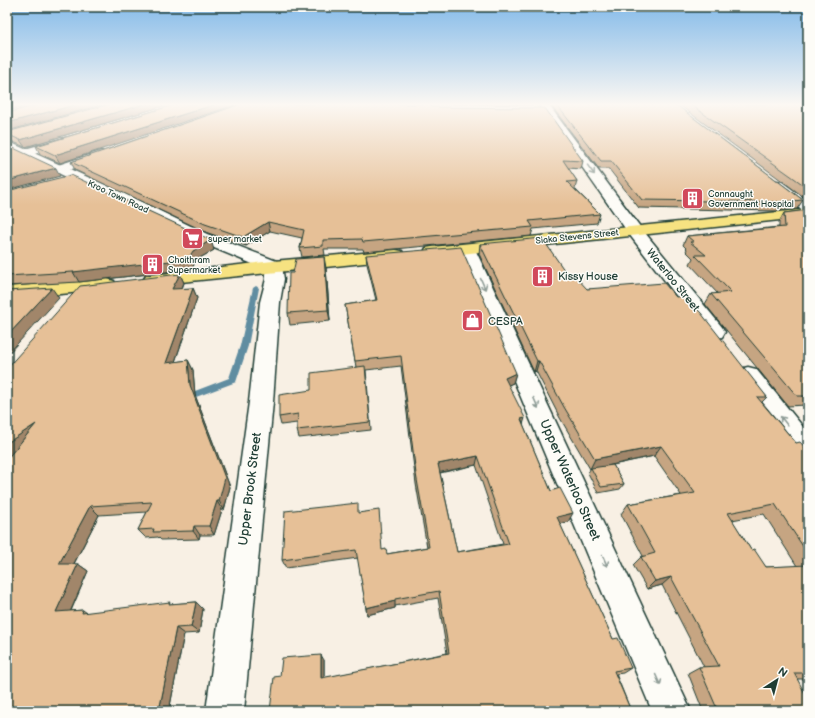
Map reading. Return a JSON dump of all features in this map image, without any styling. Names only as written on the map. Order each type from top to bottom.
[{"type":"main road","name":"Siaka Stevens Street","points":[[7,293],[79,289],[274,266],[467,249],[808,213]]},
{"type":"street","points":[[25,153],[75,138]]},
{"type":"street","name":"Waterloo Street","points":[[563,138],[635,232],[808,452]]},
{"type":"street","name":"Kroo Town Road","points":[[7,145],[201,237],[274,266]]},
{"type":"street","points":[[60,169],[112,152]]},
{"type":"street","points":[[52,183],[75,177]]},
{"type":"street","points":[[770,180],[808,208]]},
{"type":"street","name":"Upper Waterloo Street","points":[[467,249],[672,711]]},
{"type":"street","name":"Upper Brook Street","points":[[225,711],[261,402],[270,302],[275,279],[274,266]]},
{"type":"street","points":[[65,305],[79,289]]},
{"type":"building","points":[[15,138],[29,138],[20,140]]},
{"type":"building","points":[[65,138],[110,138],[55,155],[36,146]]},
{"type":"building","points":[[143,138],[566,138],[583,161],[563,160],[577,181],[567,182],[600,214],[529,221],[533,227],[363,242],[362,239],[323,240],[323,246],[300,248],[304,230],[268,222],[243,237],[205,224],[71,162]]},
{"type":"building","points":[[582,138],[720,138],[803,200],[781,202],[642,200],[611,161],[601,161]]},
{"type":"building","points":[[737,138],[808,138],[808,188]]},
{"type":"building","points":[[7,145],[56,168],[7,181]]},
{"type":"building","points":[[71,175],[211,240],[193,251],[188,259],[73,272],[7,276],[7,191]]},
{"type":"building","points":[[808,210],[808,396],[797,396],[711,294],[731,292],[695,255],[706,255],[690,242],[694,242],[687,236],[785,227],[784,213]]},
{"type":"building","points":[[542,238],[569,277],[575,276],[587,289],[664,283],[676,297],[684,296],[701,313],[767,397],[757,397],[796,443],[800,442],[808,451],[808,554],[775,504],[728,513],[751,550],[754,549],[766,567],[808,565],[808,673],[794,673],[808,699],[808,711],[718,711],[699,667],[719,666],[671,577],[655,581],[641,557],[655,553],[628,504],[695,493],[661,446],[595,459],[539,361],[537,361],[480,244]]},
{"type":"building","points":[[461,247],[516,373],[505,378],[525,418],[521,419],[551,491],[560,488],[573,513],[557,517],[613,639],[618,638],[631,668],[614,671],[631,711],[270,711],[274,677],[280,676],[282,658],[321,655],[321,678],[449,653],[439,591],[395,599],[395,601],[366,608],[356,550],[282,560],[285,511],[358,503],[358,513],[379,510],[382,550],[386,549],[387,554],[429,547],[416,474],[401,356],[355,361],[345,305],[377,300],[366,255]],"holes":[[[478,456],[509,544],[457,552],[438,464]]]},
{"type":"building","points":[[324,257],[328,310],[288,313],[289,273],[293,273],[296,259]]},
{"type":"building","points":[[180,274],[172,289],[193,288],[166,363],[188,360],[190,385],[225,478],[219,501],[217,501],[209,526],[194,526],[193,531],[153,532],[154,529],[138,530],[152,502],[90,506],[59,564],[78,564],[56,612],[83,610],[82,613],[170,602],[169,604],[196,602],[191,627],[176,628],[159,711],[7,711],[7,459],[36,424],[7,443],[7,368],[80,286]]},
{"type":"building","points":[[52,288],[7,336],[7,291]]},
{"type":"building","points":[[365,366],[370,422],[297,430],[298,414],[279,417],[279,395],[311,390],[311,373]]},
{"type":"building","points":[[613,465],[624,484],[601,487],[591,468]]},
{"type":"waterway","points":[[185,398],[233,380],[244,346],[256,288]]},
{"type":"place","name":"Connaught Government Hospital","points":[[692,199]]},
{"type":"place","name":"super market","points":[[192,239]]},
{"type":"place","name":"Choithram Supermarket","points":[[153,265]]},
{"type":"place","name":"Kissy House","points":[[542,276]]},
{"type":"place","name":"CESPA","points":[[473,321]]}]
